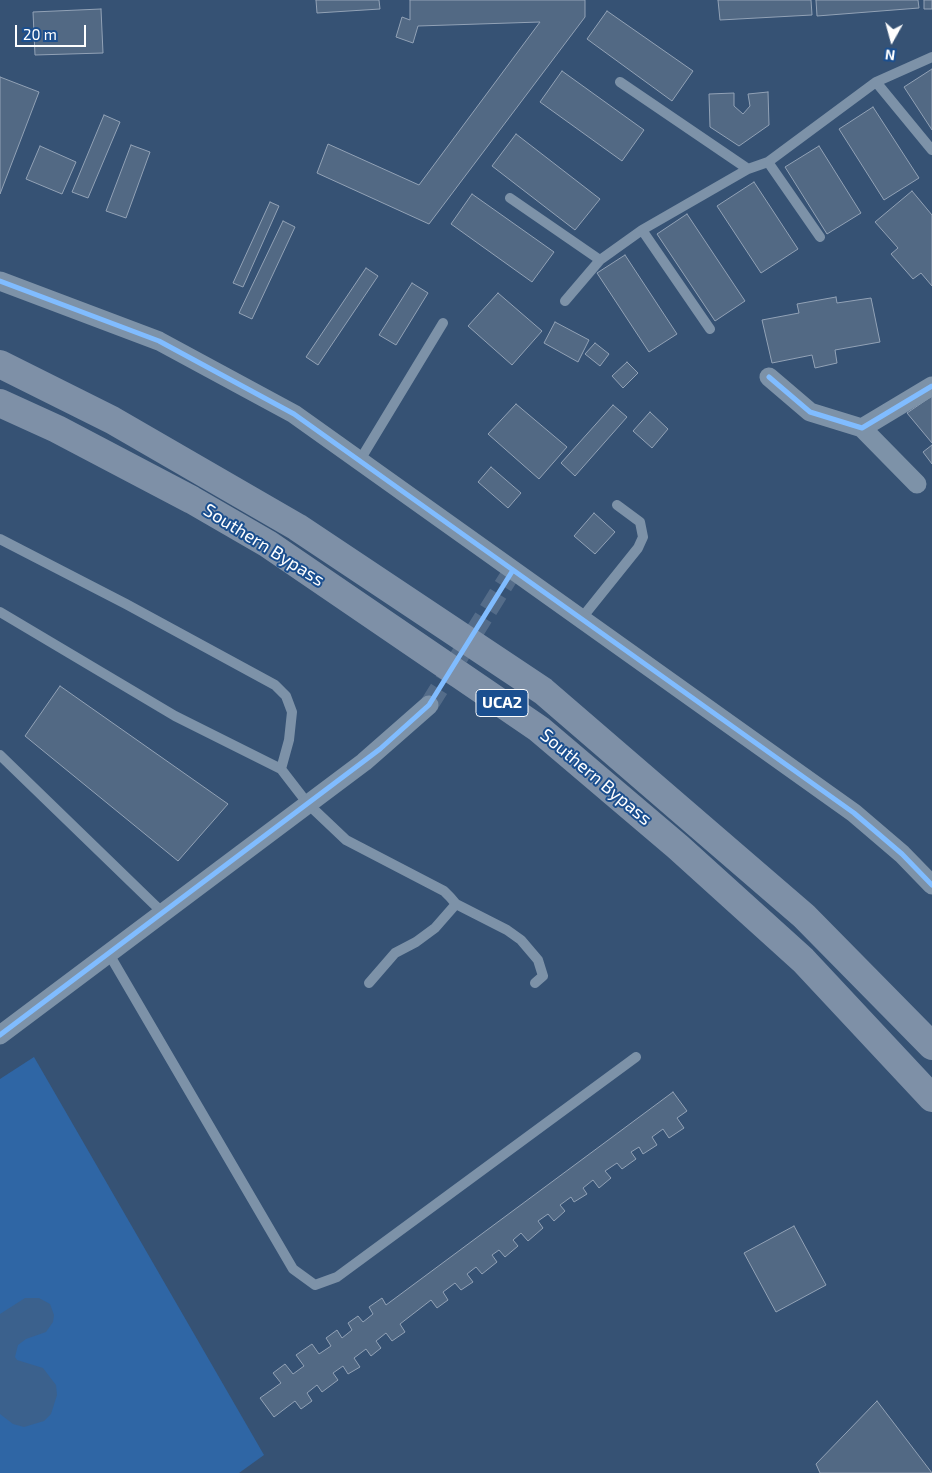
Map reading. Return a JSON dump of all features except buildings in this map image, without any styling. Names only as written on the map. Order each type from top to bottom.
[{"type":"highway","name":"Southern Bypass","points":[[0,364],[112,420],[297,527],[544,692],[804,916],[932,1046]]},
{"type":"highway","name":"Southern Bypass","points":[[0,404],[57,429],[192,500],[268,544],[539,729],[678,848],[803,960],[932,1098]]},
{"type":"street","points":[[0,281],[159,341],[294,414],[854,813],[902,854],[932,885]]},
{"type":"street","points":[[769,378],[810,412],[862,428],[917,484]]},
{"type":"street","points":[[862,428],[932,386]]},
{"type":"street","points":[[0,1035],[380,749],[428,705]]},
{"type":"lane","points":[[565,301],[600,260],[642,230],[748,169],[768,162],[876,82],[932,58]]},
{"type":"lane","points":[[620,82],[748,169]]},
{"type":"lane","points":[[876,82],[932,150]]},
{"type":"lane","points":[[768,162],[820,237]]},
{"type":"lane","points":[[510,198],[600,260]]},
{"type":"lane","points":[[642,230],[710,329]]},
{"type":"lane","points":[[360,460],[443,323]]},
{"type":"lane","points":[[582,619],[638,548],[643,537],[644,530],[640,522],[617,505]]},
{"type":"lane","points":[[0,539],[126,604],[275,685],[286,696],[292,712],[289,740],[281,769]]},
{"type":"lane","points":[[0,612],[176,716],[281,769],[308,804],[346,840],[444,891],[456,904],[508,930],[521,940],[538,960],[541,968],[543,976],[535,983]]},
{"type":"lane","points":[[0,755],[163,913]]},
{"type":"lane","points":[[369,983],[395,953],[416,942],[436,928],[456,904]]},
{"type":"lane","points":[[109,954],[294,1269],[315,1285],[337,1277],[636,1057]]},
{"type":"shaded area","points":[[34,1057],[264,1455],[239,1473],[0,1473],[0,1079]]},
{"type":"shaded area","points":[[25,1298],[39,1298],[50,1304],[54,1315],[53,1322],[46,1332],[26,1339],[18,1345],[15,1357],[17,1360],[43,1368],[56,1385],[57,1395],[51,1414],[44,1421],[24,1427],[13,1424],[0,1414],[0,1314]]},
{"type":"tunnel","points":[[429,705],[513,570]]},
{"type":"cycle path","points":[[0,281],[159,341],[294,414],[854,813],[902,854],[932,885]]},
{"type":"cycle path","points":[[769,377],[810,412],[862,428],[932,386]]},
{"type":"cycle path","points":[[0,1035],[380,749],[429,705],[513,570]]}]
